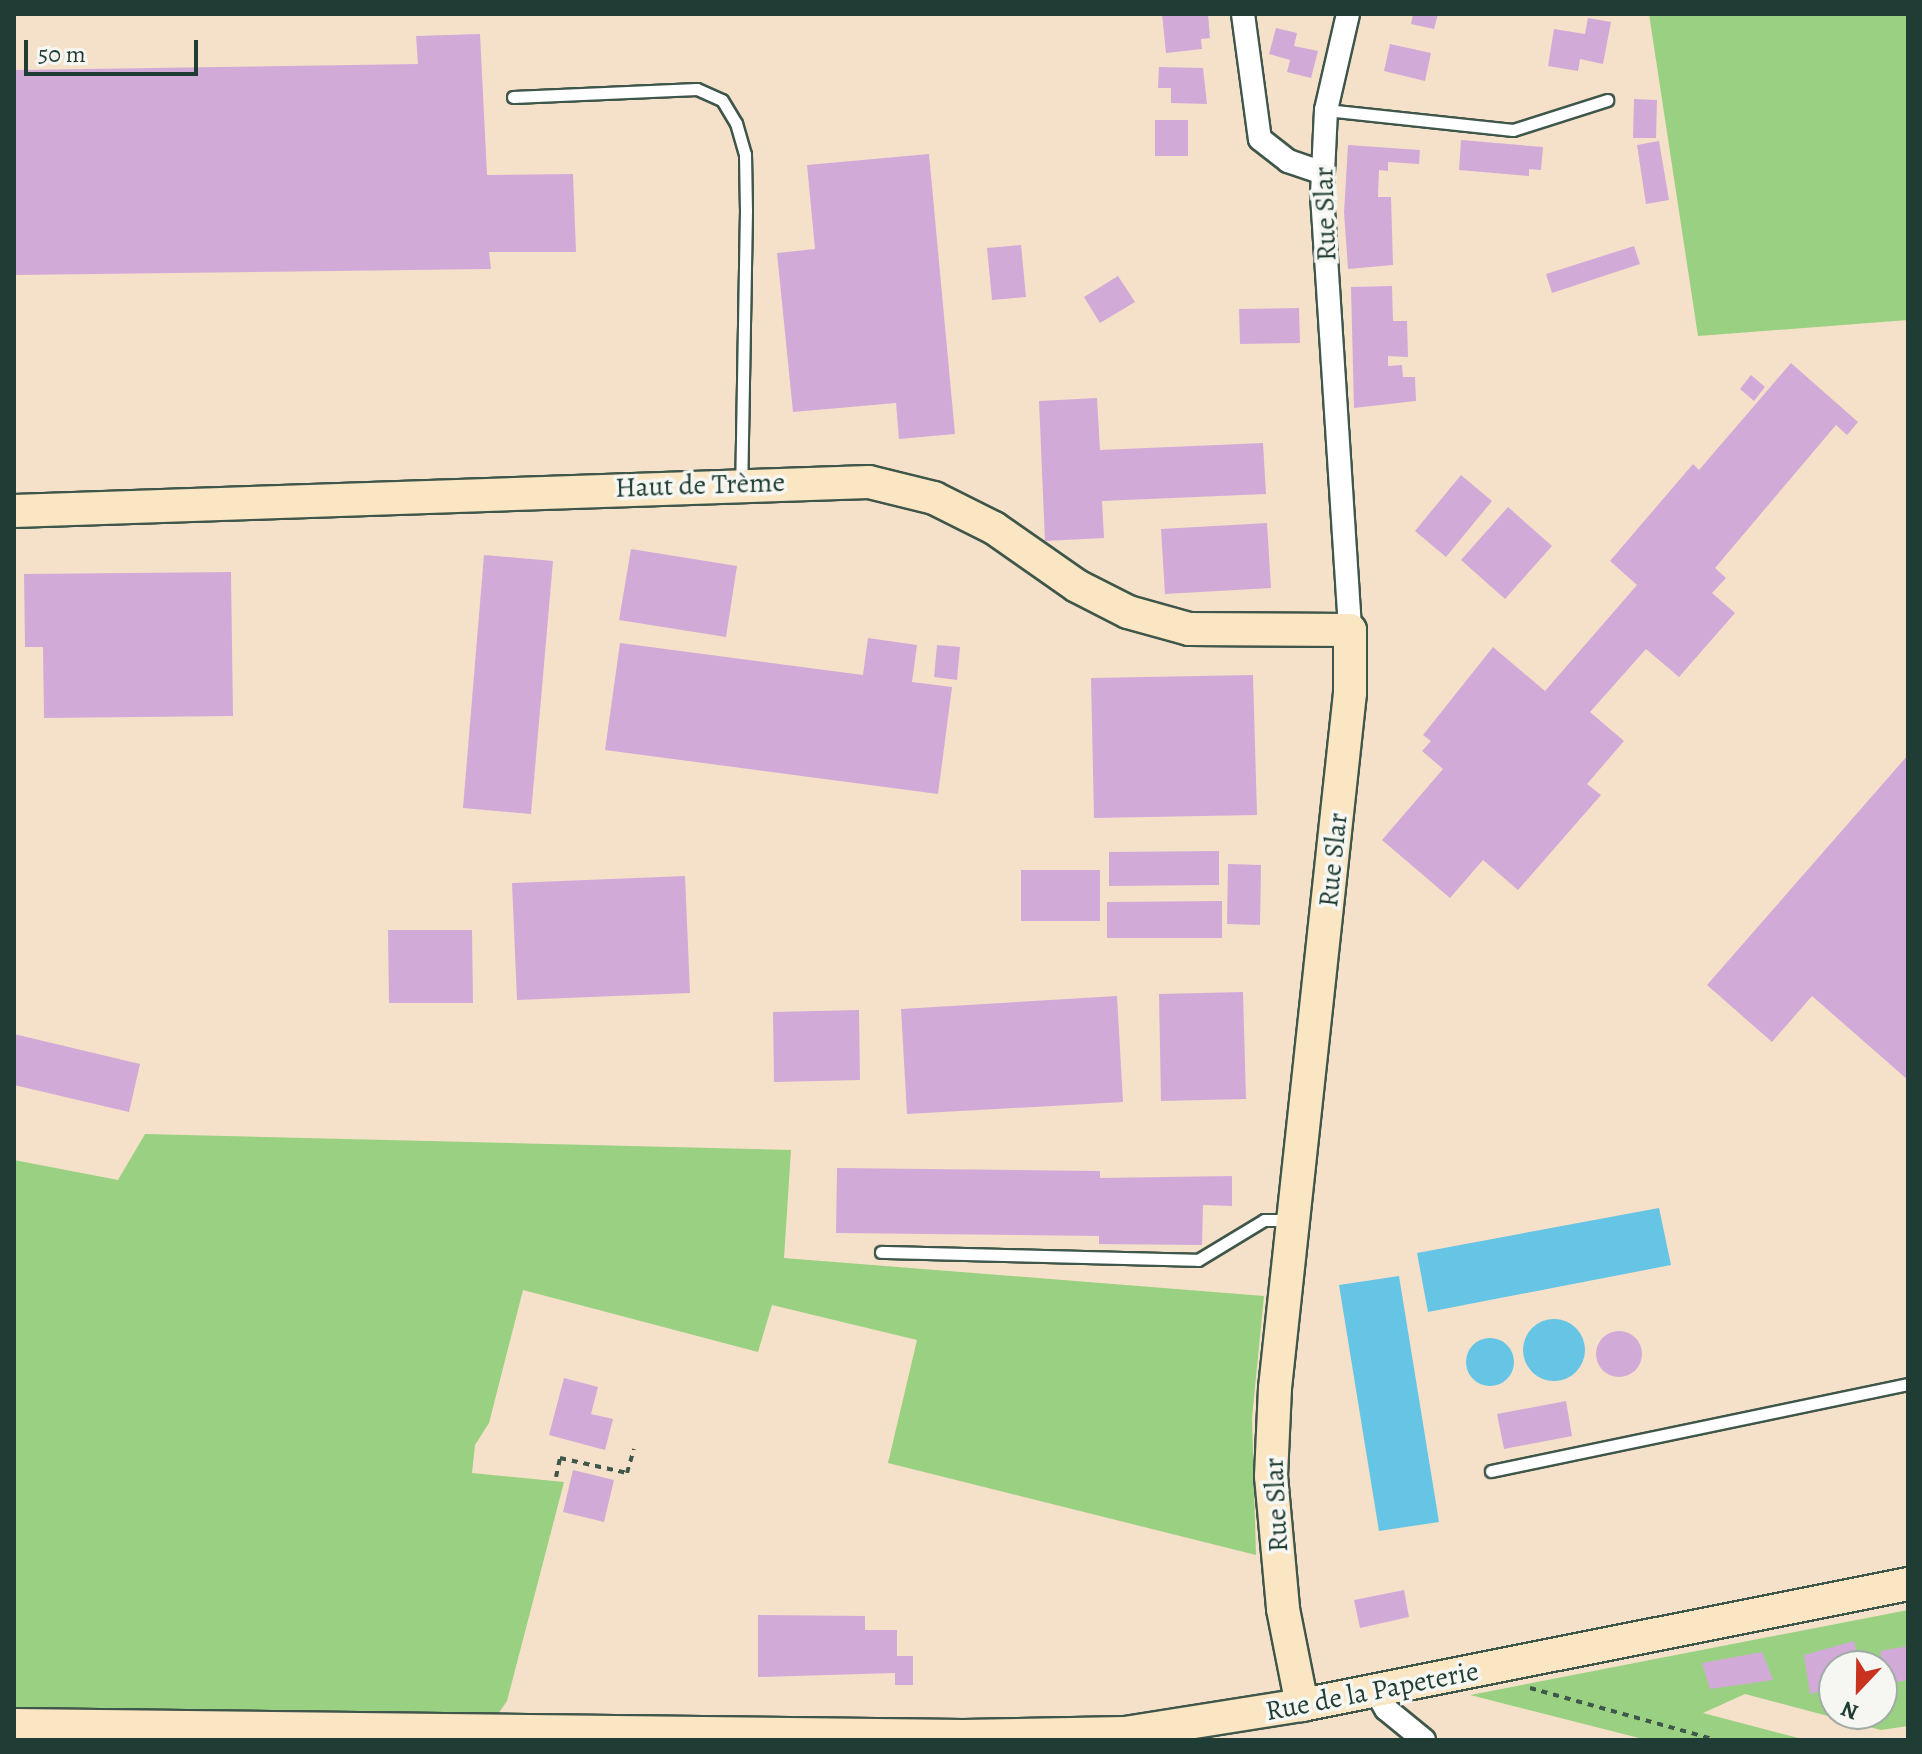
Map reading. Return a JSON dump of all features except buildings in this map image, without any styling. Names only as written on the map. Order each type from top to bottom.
[{"type":"street","points":[[1243,14],[1260,139],[1288,161],[1322,173]]},
{"type":"street","name":"Rue Slar","points":[[1302,1705],[1283,1609],[1271,1476],[1293,1220],[1350,693],[1350,630],[1322,173],[1326,110],[1348,14]]},
{"type":"street","name":"Haut de Trème","points":[[14,511],[869,482],[934,498],[994,528],[1077,586],[1128,612],[1189,629],[1350,630]]},
{"type":"street","name":"Rue de la Papeterie","points":[[14,1725],[1048,1736],[1125,1733],[1302,1705],[1908,1584]]},
{"type":"street","points":[[1375,1690],[1386,1709],[1424,1740]]},
{"type":"lane","points":[[513,97],[697,89],[722,100],[736,123],[745,154],[746,210],[741,484]]},
{"type":"lane","points":[[1326,110],[1513,130],[1607,100]]},
{"type":"lane","points":[[881,1252],[1198,1260],[1264,1220],[1293,1220]]},
{"type":"lane","points":[[1491,1471],[1908,1384]]},
{"type":"path","points":[[556,1477],[560,1458],[627,1473],[634,1449]]},
{"type":"path","points":[[1512,1664],[1536,1693],[1716,1740]]},
{"type":"green space","points":[[1649,14],[1908,14],[1908,320],[1698,336]]},
{"type":"green space","points":[[145,1134],[791,1150],[784,1258],[1264,1296],[1252,1418],[1256,1555],[888,1463],[917,1340],[772,1305],[758,1352],[523,1290],[489,1423],[475,1445],[472,1473],[564,1482],[507,1701],[496,1717],[14,1713],[14,1160],[118,1180]]},
{"type":"green space","points":[[1908,1610],[1908,1726],[1898,1727],[1898,1650],[1818,1650],[1818,1713],[1745,1694],[1703,1713],[1806,1740],[1647,1740],[1470,1695]]},
{"type":"water","points":[[1659,1208],[1671,1265],[1428,1312],[1417,1253]]},
{"type":"water","points":[[1399,1276],[1439,1522],[1379,1531],[1339,1285]]},
{"type":"water","points":[[1554,1319],[1566,1321],[1576,1328],[1583,1338],[1583,1362],[1576,1372],[1566,1379],[1554,1381],[1542,1379],[1532,1372],[1525,1362],[1523,1350],[1525,1338],[1532,1328],[1542,1321]]},
{"type":"water","points":[[1490,1338],[1507,1345],[1514,1362],[1507,1379],[1490,1386],[1473,1379],[1466,1362],[1473,1345]]}]
